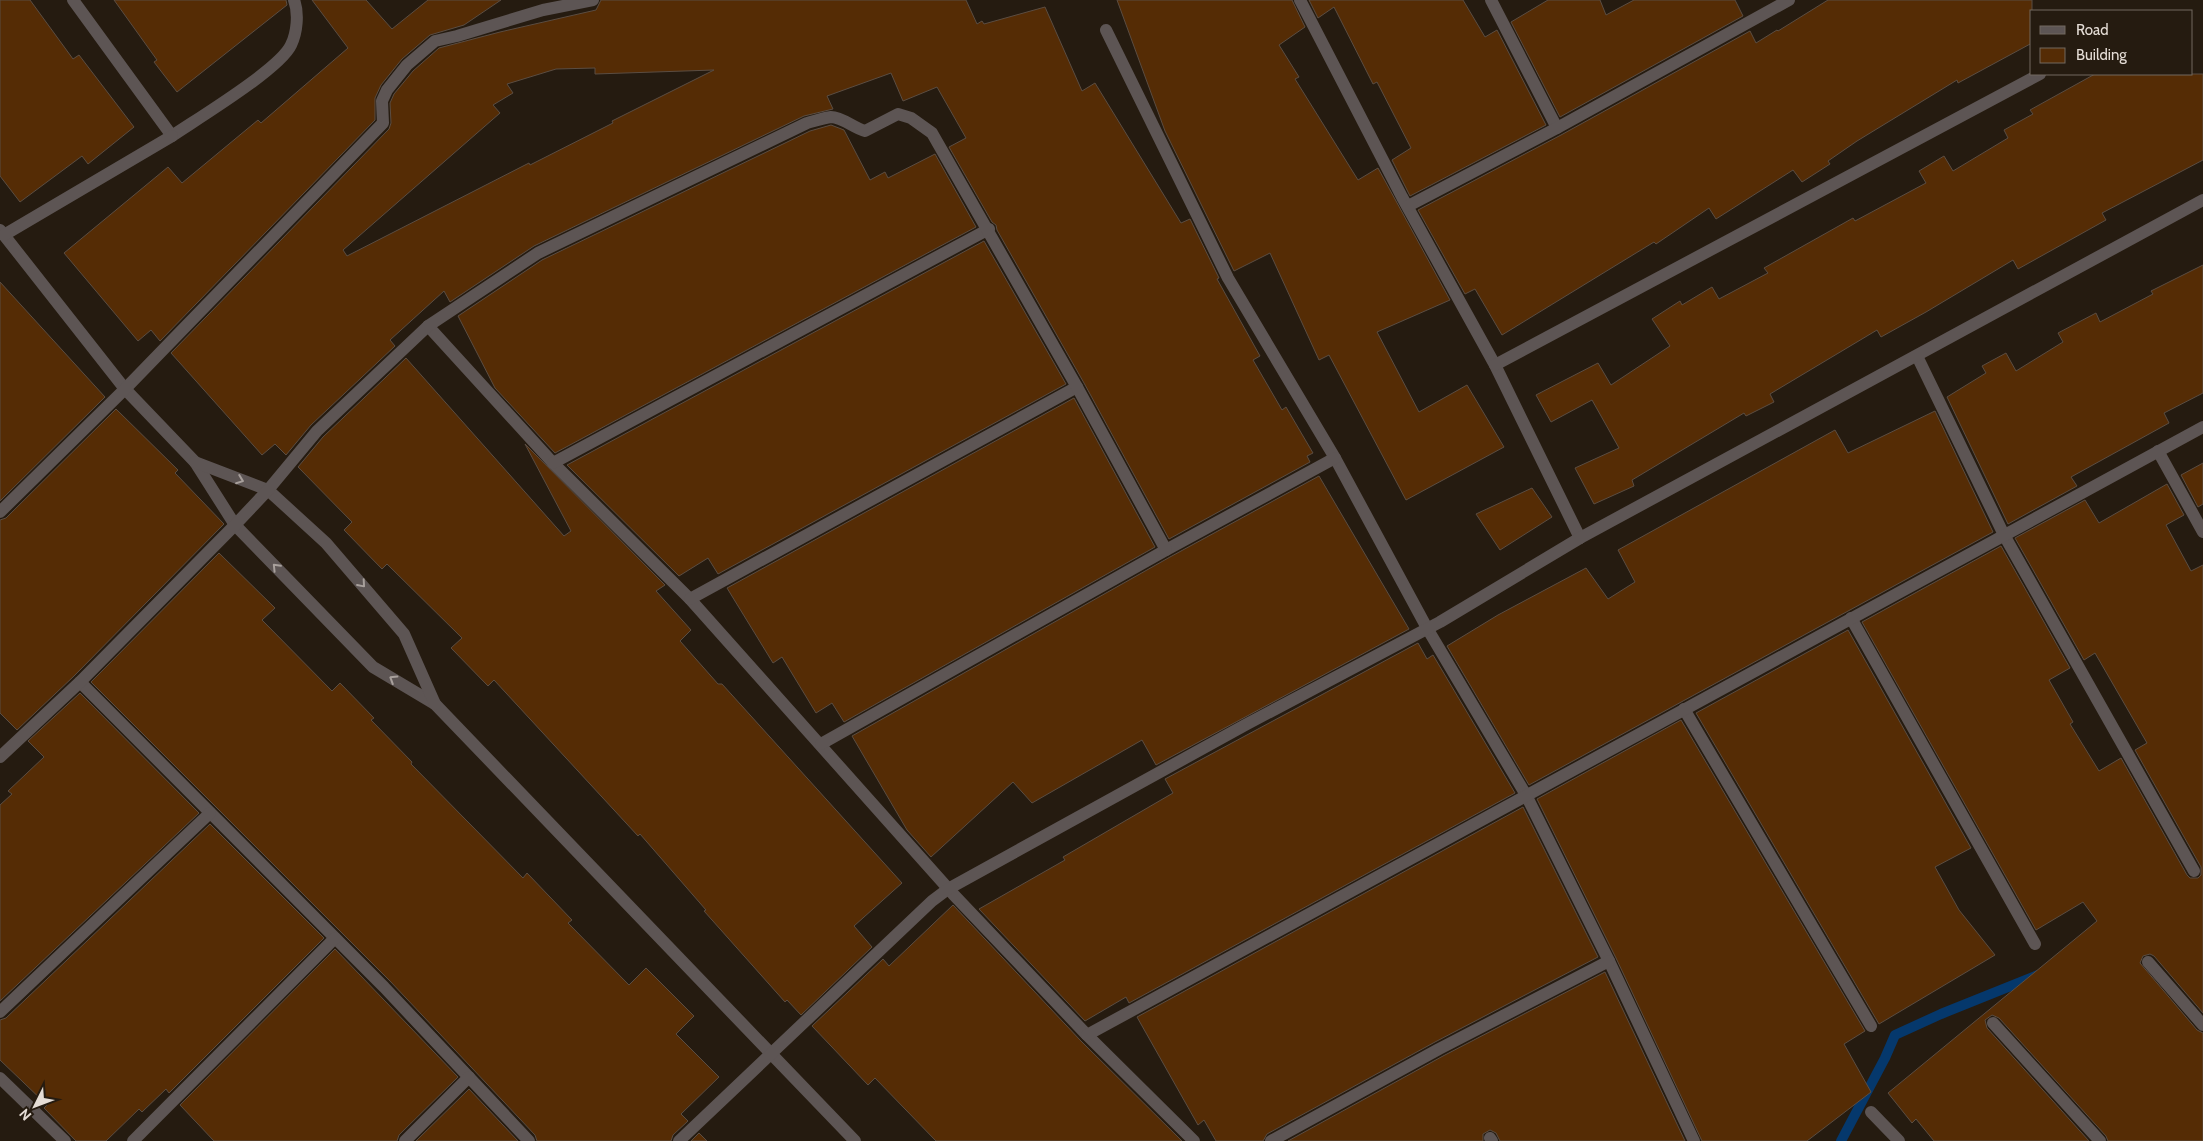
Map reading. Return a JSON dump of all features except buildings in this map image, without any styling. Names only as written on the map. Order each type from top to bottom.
[{"type":"street","points":[[73,0],[172,136]]},
{"type":"street","points":[[294,0],[297,22],[291,46],[273,66],[172,136],[5,237],[125,389],[195,462],[235,525],[373,667],[435,704],[855,1141]]},
{"type":"street","points":[[0,512],[125,389],[383,123],[382,101],[387,90],[407,65],[435,40],[457,36],[542,10],[593,0]]},
{"type":"street","points":[[1300,0],[1408,206],[1495,365],[1580,538]]},
{"type":"street","points":[[1491,0],[1557,128]]},
{"type":"street","points":[[1408,206],[1557,128],[1789,0]]},
{"type":"street","points":[[1106,30],[1228,278],[1335,458],[1427,628],[1526,795],[1609,961],[1694,1141]]},
{"type":"street","points":[[1495,365],[2038,75]]},
{"type":"street","points":[[0,757],[80,682],[235,525],[268,490],[317,431],[428,326],[538,253],[807,123],[830,117],[837,118],[865,131],[898,114],[911,118],[932,133],[989,229],[1166,550]]},
{"type":"street","points":[[679,1141],[932,901],[948,889],[1427,628],[1580,538],[2203,200]]},
{"type":"street","points":[[553,463],[989,229]]},
{"type":"street","points":[[428,326],[553,463],[690,599],[948,889],[1087,1035],[1194,1141]]},
{"type":"street","points":[[1917,356],[2004,534],[2194,871]]},
{"type":"street","points":[[690,599],[1077,387]]},
{"type":"street","points":[[1087,1035],[2203,427]]},
{"type":"street","points":[[2158,451],[2203,532]]},
{"type":"street","points":[[820,744],[1166,550],[1335,458]]},
{"type":"street","points":[[195,462],[268,490],[326,543],[404,634],[435,704]]},
{"type":"street","points":[[1851,618],[2035,944]]},
{"type":"street","points":[[80,682],[335,938],[529,1141]]},
{"type":"street","points":[[1684,709],[1871,1026]]},
{"type":"street","points":[[0,1012],[210,813]]},
{"type":"street","points":[[133,1141],[335,938]]},
{"type":"street","points":[[1272,1141],[1439,1050],[1609,961]]},
{"type":"street","points":[[2148,962],[2203,1026]]},
{"type":"street","points":[[1993,1023],[2100,1141]]},
{"type":"street","points":[[405,1141],[469,1077]]},
{"type":"street","points":[[0,1078],[65,1141]]},
{"type":"street","points":[[1871,1112],[1899,1141]]},
{"type":"waterway","points":[[1841,1141],[1885,1058],[1895,1035],[1941,1014],[2038,975]]}]
